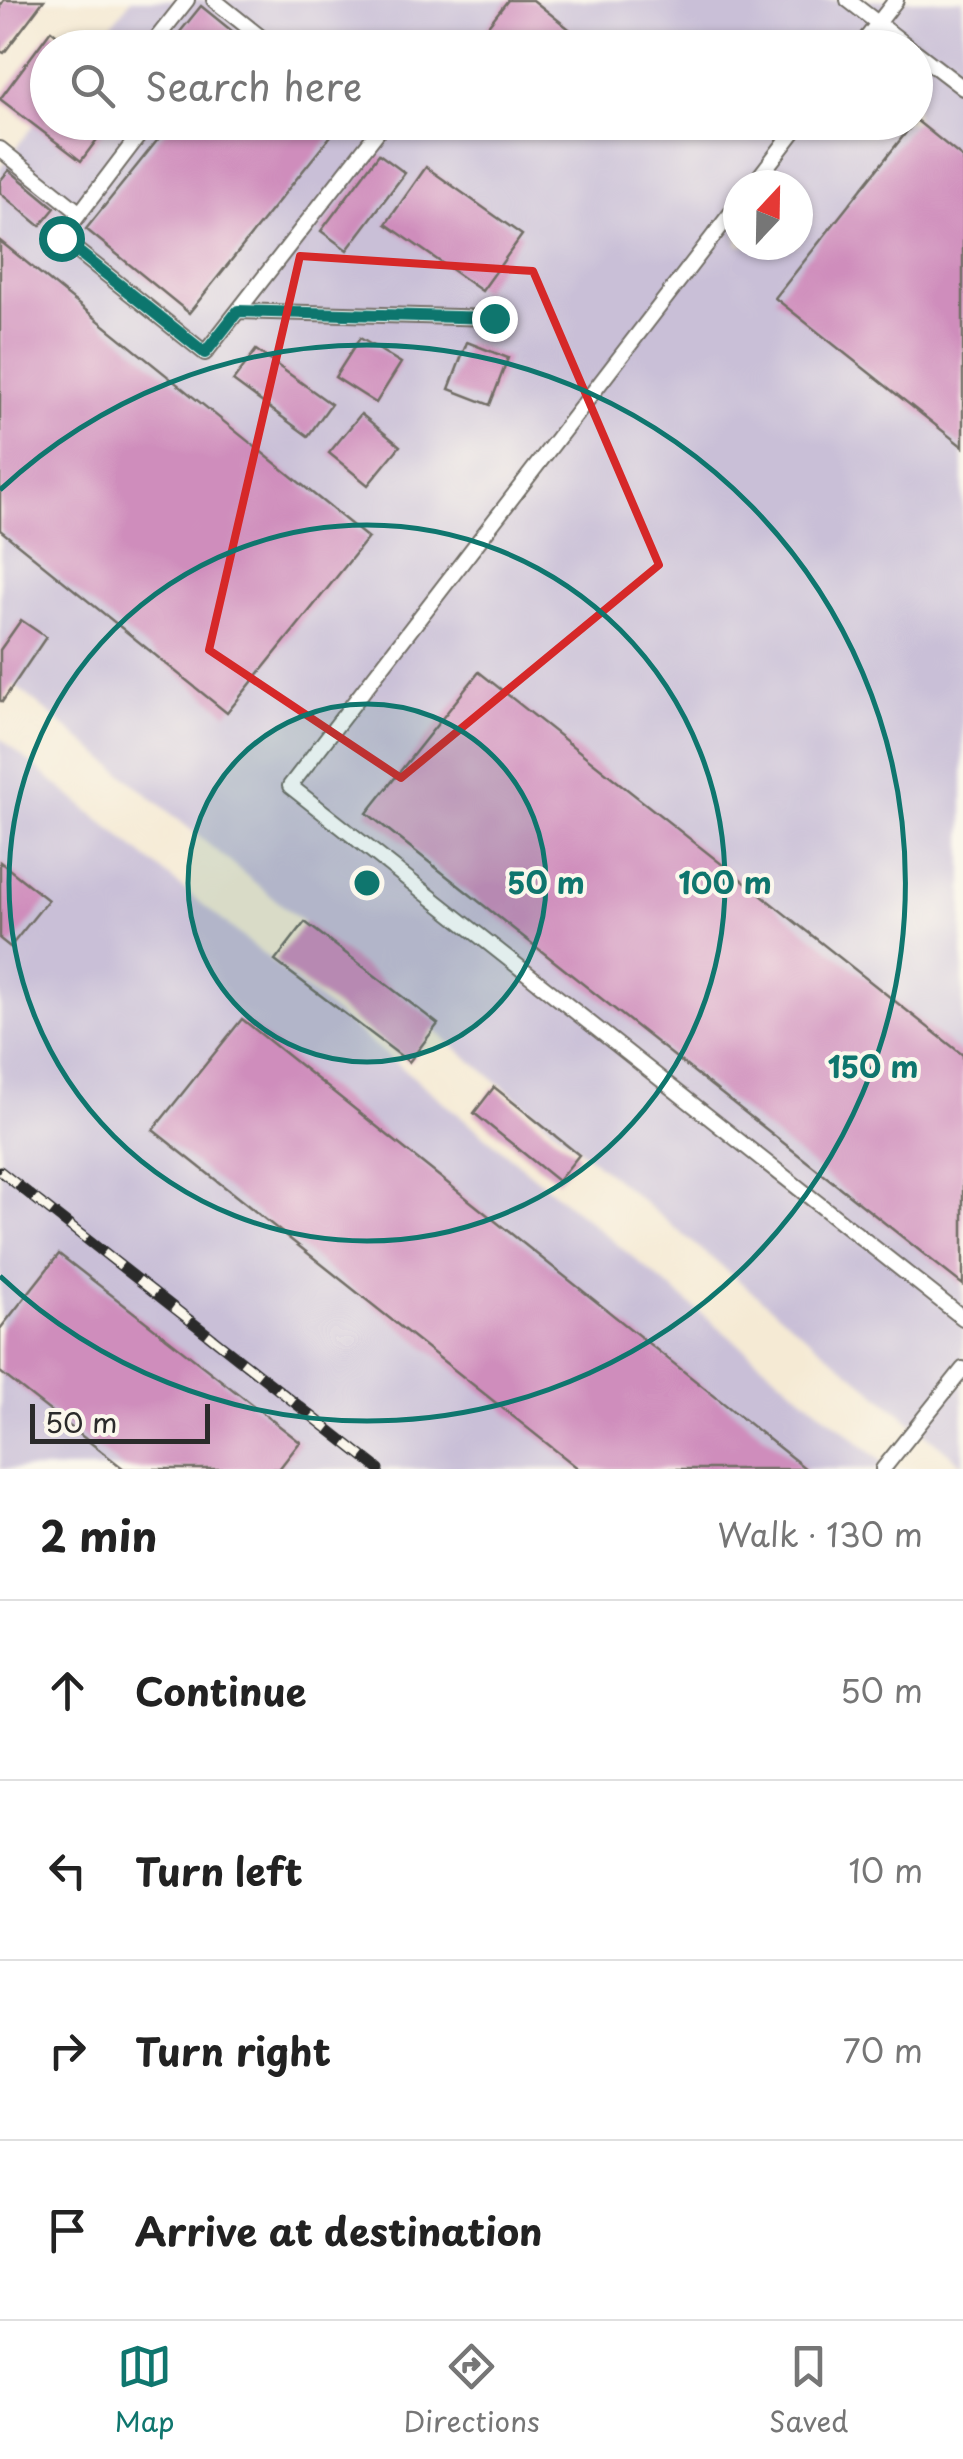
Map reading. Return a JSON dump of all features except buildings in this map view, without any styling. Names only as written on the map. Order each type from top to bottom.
[{"type":"lane","points":[[164,30],[187,0]]},
{"type":"lane","points":[[214,0],[252,30]]},
{"type":"lane","points":[[848,0],[888,30]]},
{"type":"lane","points":[[872,30],[896,0]]},
{"type":"lane","points":[[933,65],[963,88]]},
{"type":"lane","points":[[136,140],[61,238],[205,353],[371,140]]},
{"type":"lane","points":[[764,170],[787,140]]},
{"type":"lane","points":[[0,149],[80,213]]},
{"type":"lane","points":[[723,223],[290,786],[963,1318]]},
{"type":"lane","points":[[238,311],[494,318]]},
{"type":"lane","points":[[883,1469],[963,1369]]},
{"type":"highlighted area","points":[[300,256],[533,271],[659,565],[401,778],[209,650]]},
{"type":"shaded area","points":[[131,0],[963,0],[963,1465],[0,673],[0,168],[30,130],[30,140],[933,140],[933,30],[107,30]]},
{"type":"shaded area","points":[[0,738],[891,1469],[0,1469]]},
{"type":"railway","points":[[0,1171],[379,1469]]},
{"type":"route","points":[[61,238],[205,353],[238,311],[494,318]]}]
